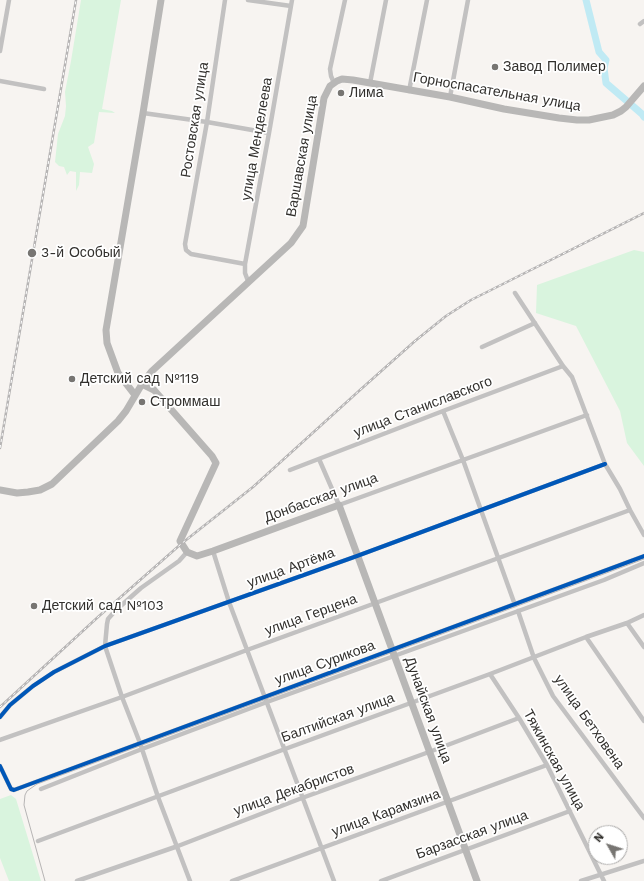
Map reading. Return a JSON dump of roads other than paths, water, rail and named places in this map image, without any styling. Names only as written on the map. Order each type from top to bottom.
[{"type":"main road","points":[[135,395],[118,373],[107,343],[106,330],[161,0]]},
{"type":"main road","name":"Горноспасательная улица","points":[[334,83],[342,79],[370,83],[450,97],[504,109],[577,120],[589,120],[613,115],[626,107],[643,87]]},
{"type":"main road","name":"Варшавская улица","points":[[248,281],[291,243],[302,226],[324,98],[330,86],[334,83]]},
{"type":"main road","points":[[0,490],[17,493],[28,492],[40,490],[52,484],[118,422],[152,371],[248,281]]},
{"type":"main road","points":[[142,384],[154,390],[212,456],[216,463],[180,541],[187,552]]},
{"type":"main road","name":"Донбасская улица","points":[[187,552],[197,556],[339,505]]},
{"type":"main road","name":"Дунайская улица","points":[[339,505],[374,604],[477,881]]},
{"type":"street","points":[[0,51],[9,0]]},
{"type":"street","name":"Ростовская улица","points":[[225,0],[207,122],[185,244],[186,250],[191,254],[245,264]]},
{"type":"street","points":[[248,0],[291,6]]},
{"type":"street","name":"улица Менделеева","points":[[248,281],[245,273],[245,264],[292,0]]},
{"type":"street","name":"Варшавская улица","points":[[334,83],[330,69],[345,0]]},
{"type":"street","points":[[370,83],[386,0]]},
{"type":"street","points":[[409,91],[427,0]]},
{"type":"street","points":[[450,97],[468,0]]},
{"type":"street","points":[[0,81],[44,89]]},
{"type":"street","points":[[143,113],[269,133]]},
{"type":"street","points":[[515,294],[572,377],[605,464],[644,535]]},
{"type":"street","points":[[482,347],[535,323]]},
{"type":"street","name":"улица Станиславского","points":[[290,470],[443,410],[563,366]]},
{"type":"street","points":[[443,410],[463,460],[515,605]]},
{"type":"street","name":"Донбасская улица","points":[[339,505],[587,415]]},
{"type":"street","name":"Дунайская улица","points":[[319,459],[339,505]]},
{"type":"street","name":"улица Артёма","points":[[0,717],[10,705],[33,686],[54,672],[105,646],[481,511],[605,464]]},
{"type":"street","name":"улица Герцена","points":[[0,740],[122,698],[248,650],[630,510]]},
{"type":"street","points":[[213,551],[229,602],[334,881]]},
{"type":"street","points":[[187,552],[179,561],[141,588],[114,611],[108,619],[105,646],[122,698],[190,881]]},
{"type":"street","name":"улица Сурикова","points":[[41,789],[644,556]]},
{"type":"street","name":"улица Сурикова","points":[[0,766],[10,789],[14,790],[265,696],[518,611],[643,565]]},
{"type":"street","name":"улица Бетховена","points":[[518,611],[534,658],[553,696],[644,818]]},
{"type":"street","name":"Балтийская улица","points":[[38,841],[534,658],[586,637],[627,623],[644,615]]},
{"type":"street","points":[[627,623],[644,647]]},
{"type":"street","points":[[586,637],[644,721]]},
{"type":"street","name":"Тяжинская улица","points":[[490,674],[519,718],[547,765],[604,881]]},
{"type":"street","name":"улица Декабристов","points":[[77,881],[178,846],[302,798],[519,718]]},
{"type":"street","name":"улица Карамзина","points":[[232,881],[547,765]]},
{"type":"street","name":"Барзасская улица","points":[[381,881],[570,811]]},
{"type":"street","points":[[581,881],[644,861]]},
{"type":"waterway","points":[[586,0],[599,52],[606,60],[604,68],[606,83],[644,117]]},
{"type":"tram line","points":[[45,881],[24,805],[27,791],[37,784],[644,559]]},
{"type":"railway","points":[[0,448],[76,0]]},
{"type":"railway","points":[[0,707],[98,617],[181,544],[253,487],[415,341],[446,316],[471,300],[644,213]]},
{"type":"place","name":"Завод Полимер","points":[[495,67]]},
{"type":"place","name":"Лима","points":[[341,93]]},
{"type":"place","name":"3-й Особый","points":[[32,253]]},
{"type":"place","name":"Детский сад №119","points":[[72,379]]},
{"type":"place","name":"Строммаш","points":[[142,402]]},
{"type":"place","name":"Детский сад №103","points":[[34,606]]}]
